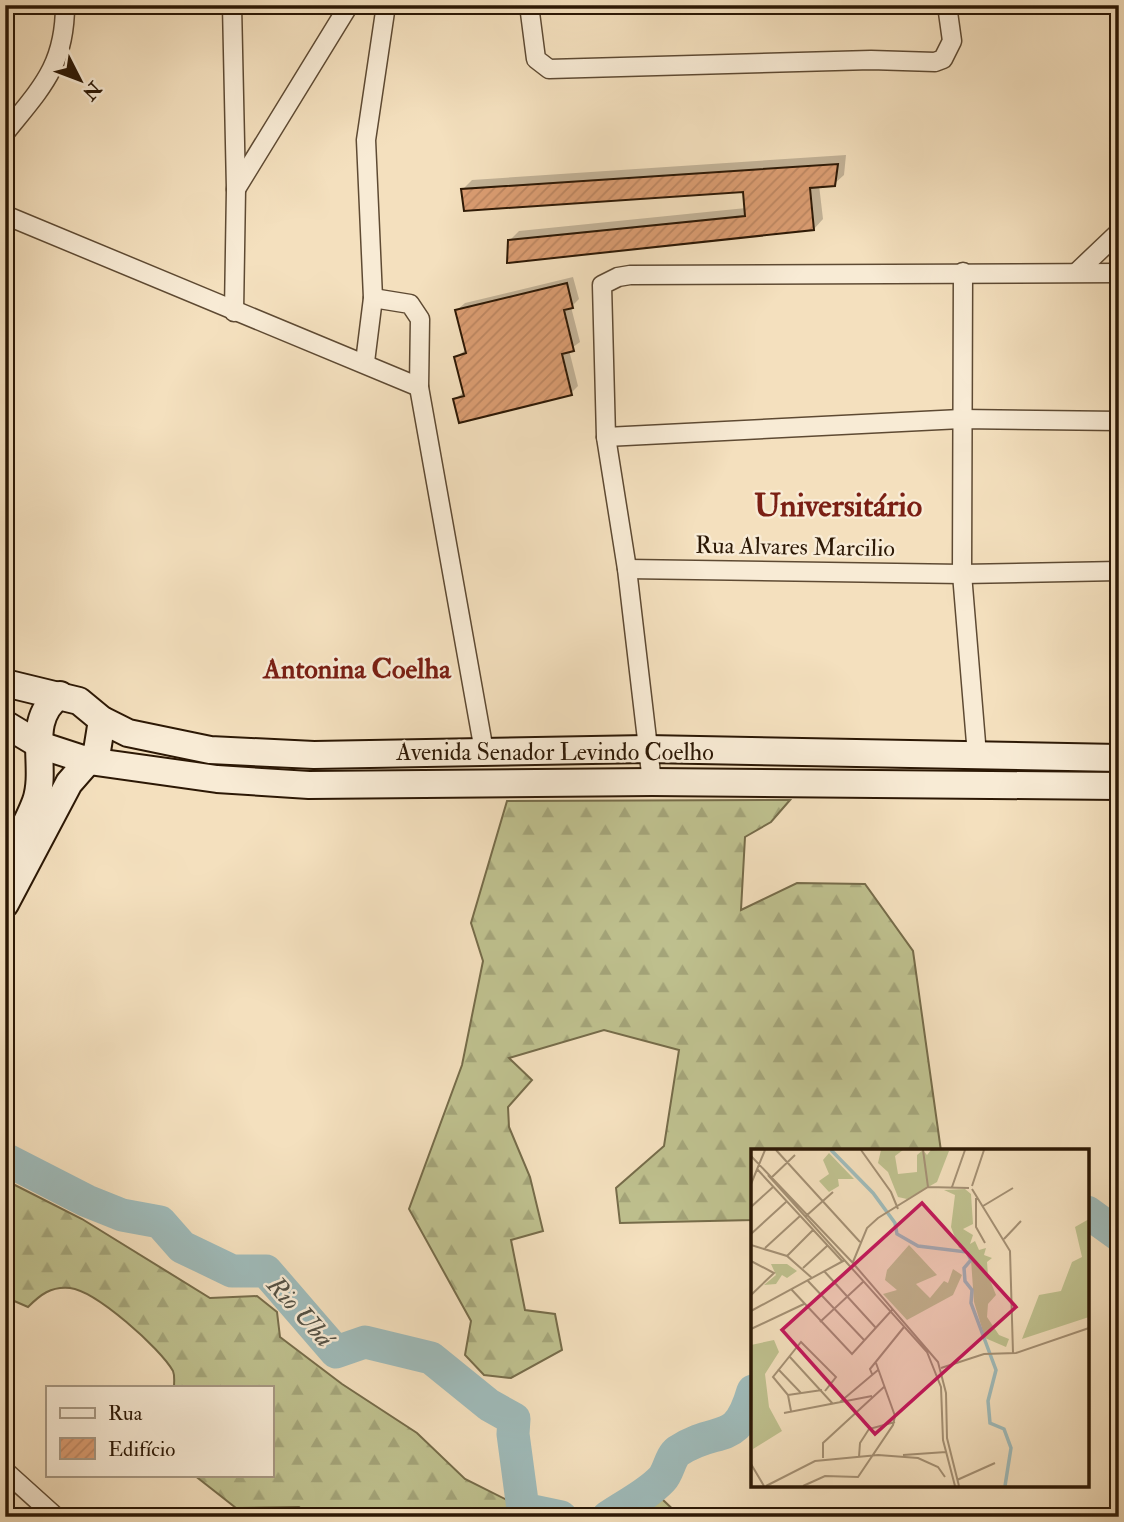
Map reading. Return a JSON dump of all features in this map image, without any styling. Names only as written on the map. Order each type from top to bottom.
[{"type":"street","points":[[5,133],[47,80],[60,54],[65,37],[65,5]]},
{"type":"street","points":[[232,5],[236,189],[234,312]]},
{"type":"street","points":[[236,189],[349,5]]},
{"type":"street","points":[[365,362],[373,298],[366,140],[386,5]]},
{"type":"street","points":[[529,5],[536,59],[550,69],[871,60],[935,62],[943,59],[952,41],[947,5]]},
{"type":"street","points":[[5,215],[234,312],[365,362],[419,387]]},
{"type":"street","points":[[1077,272],[1119,232]]},
{"type":"street","points":[[963,272],[962,574],[977,755]]},
{"type":"street","points":[[652,782],[627,569],[606,437],[602,285],[618,277],[963,272],[1119,273]]},
{"type":"street","points":[[373,298],[410,304],[418,313],[419,387],[484,751]]},
{"type":"street","points":[[606,437],[961,419],[1119,421]]},
{"type":"street","name":"Rua Alvares Marcilio","points":[[627,569],[962,574],[1119,571]]},
{"type":"street","name":"Avenida Senador Levindo Coelho","points":[[5,683],[60,695],[85,704],[102,720],[128,733],[210,750],[314,755],[647,749],[1119,758]]},
{"type":"street","points":[[5,865],[36,800],[43,712],[48,703],[60,695]]},
{"type":"street","points":[[5,904],[69,783],[100,745],[102,720]]},
{"type":"street","points":[[5,724],[40,745],[89,761],[217,779],[309,785],[652,782],[1119,786]]},
{"type":"street","points":[[5,1471],[57,1517]]},
{"type":"green space","points":[[790,800],[771,822],[745,837],[741,910],[797,883],[865,884],[913,951],[941,1149],[751,1149],[751,1220],[620,1223],[616,1188],[664,1146],[679,1050],[604,1030],[509,1058],[532,1080],[508,1107],[509,1127],[530,1177],[543,1231],[511,1240],[525,1310],[555,1314],[562,1350],[511,1378],[484,1375],[465,1355],[471,1321],[409,1209],[462,1065],[483,961],[471,923],[507,801]]},
{"type":"green space","points":[[5,1180],[82,1219],[210,1298],[257,1296],[277,1312],[280,1337],[342,1384],[417,1433],[465,1479],[541,1517],[311,1517],[299,1507],[236,1508],[195,1476],[273,1476],[273,1386],[174,1386],[173,1371],[142,1335],[111,1310],[81,1291],[70,1288],[52,1290],[28,1307],[5,1297]]},
{"type":"green space","points":[[662,1499],[681,1517],[634,1517]]},
{"type":"building","points":[[838,164],[835,186],[810,188],[814,230],[507,263],[508,240],[745,216],[743,192],[464,211],[461,189]]},
{"type":"building","points":[[567,283],[573,308],[564,310],[574,351],[562,354],[572,395],[459,423],[453,399],[464,396],[454,357],[466,353],[455,310]]},
{"type":"waterway","name":"Rio Ubá","points":[[5,1159],[87,1201],[122,1215],[160,1222],[182,1247],[232,1271],[266,1271],[336,1352],[365,1342],[431,1358],[489,1405],[514,1419],[513,1434],[523,1509],[561,1517]]},
{"type":"waterway","name":"Rio Ubá","points":[[1089,1213],[1119,1235]]},
{"type":"waterway","name":"Rio Ubá","points":[[608,1517],[656,1485],[678,1451],[733,1428],[747,1409],[751,1397]]},
{"type":"district","name":"Universitário","points":[[838,506]]},
{"type":"district","name":"Antonina Coelha","points":[[357,669]]}]
